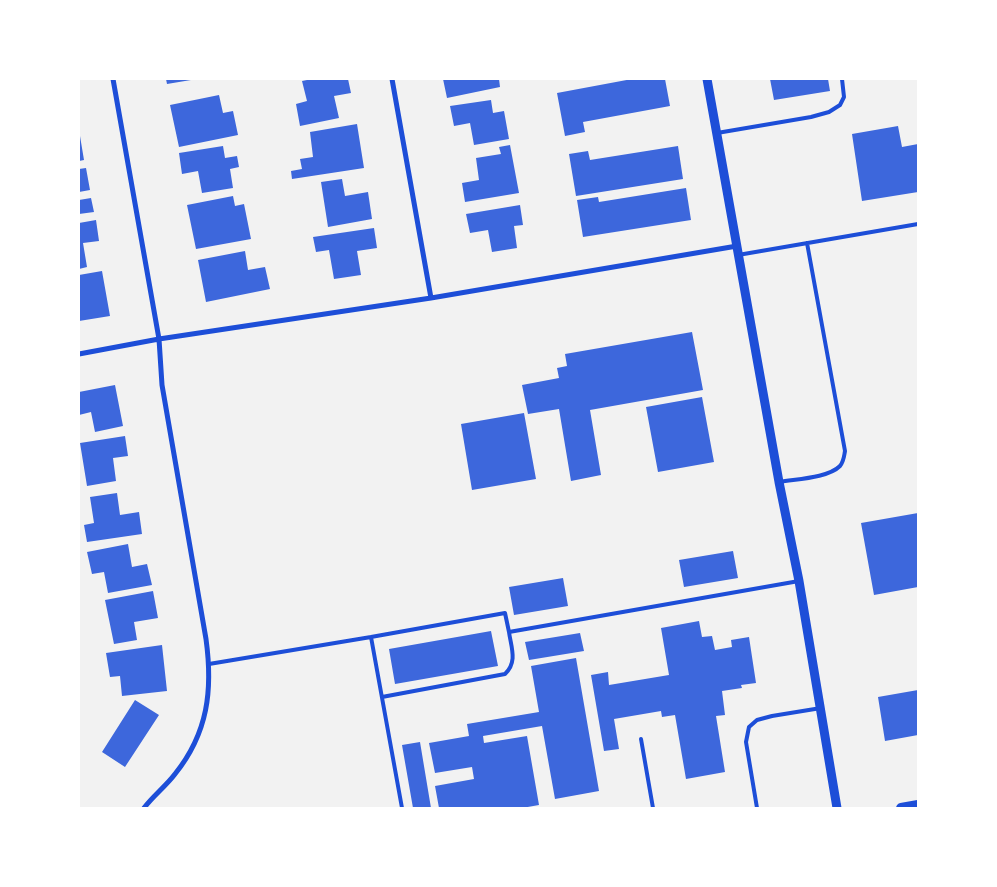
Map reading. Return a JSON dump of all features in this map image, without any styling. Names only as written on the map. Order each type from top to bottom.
[{"type":"main road","points":[[901,808],[918,805]]},
{"type":"street","points":[[113,79],[159,339],[162,385],[205,631],[210,678],[206,709],[198,736],[188,756],[174,775],[144,808]]},
{"type":"street","points":[[392,79],[432,298]]},
{"type":"street","points":[[707,79],[779,482],[799,581],[837,808]]},
{"type":"street","points":[[79,354],[159,339],[738,251]]},
{"type":"lane","points":[[717,133],[811,117],[829,112],[840,105],[844,97],[842,79]]},
{"type":"lane","points":[[738,251],[807,243],[918,224]]},
{"type":"lane","points":[[779,482],[830,472],[840,466],[844,459],[845,451],[807,243]]},
{"type":"lane","points":[[509,632],[799,581]]},
{"type":"lane","points":[[209,664],[505,613],[513,658],[512,665],[505,674],[382,697]]},
{"type":"lane","points":[[371,637],[402,808]]},
{"type":"lane","points":[[757,808],[746,742],[749,727],[757,720],[772,716],[821,708]]},
{"type":"lane","points":[[641,739],[653,808]]},
{"type":"building","points":[[166,79],[191,79],[191,80],[167,84]]},
{"type":"building","points":[[312,79],[348,79],[351,93],[334,96],[339,118],[300,126],[296,104],[307,101],[302,81]]},
{"type":"building","points":[[443,79],[499,79],[500,87],[447,98]]},
{"type":"building","points":[[632,79],[665,79],[670,106],[583,122],[585,132],[565,136],[557,93]]},
{"type":"building","points":[[770,79],[828,79],[830,91],[774,100]]},
{"type":"building","points":[[219,95],[223,113],[233,111],[238,135],[179,147],[170,105]]},
{"type":"building","points":[[491,100],[493,113],[504,111],[509,139],[474,145],[470,123],[454,126],[450,106]]},
{"type":"building","points":[[357,124],[364,168],[292,179],[291,171],[302,169],[300,159],[313,157],[310,132]]},
{"type":"building","points":[[898,126],[902,147],[918,144],[918,192],[862,201],[852,134]]},
{"type":"building","points":[[79,136],[84,160],[79,161]]},
{"type":"building","points":[[510,145],[519,193],[465,202],[462,183],[479,180],[476,158],[501,154],[499,147]]},
{"type":"building","points":[[223,146],[225,158],[237,156],[239,167],[230,169],[233,188],[202,193],[198,171],[182,174],[179,153]]},
{"type":"building","points":[[678,146],[683,179],[576,196],[569,154],[588,151],[590,160]]},
{"type":"building","points":[[86,168],[90,190],[79,192],[79,169]]},
{"type":"building","points":[[342,179],[345,196],[368,192],[372,219],[328,227],[321,182]]},
{"type":"building","points":[[686,188],[691,220],[583,237],[577,200],[598,197],[599,202]]},
{"type":"building","points":[[233,196],[235,206],[244,204],[251,239],[196,249],[187,205]]},
{"type":"building","points":[[91,198],[94,212],[79,214],[79,200]]},
{"type":"building","points":[[520,205],[523,225],[514,226],[517,248],[492,252],[488,230],[470,233],[466,214]]},
{"type":"building","points":[[96,220],[99,241],[83,243],[87,267],[79,269],[79,223]]},
{"type":"building","points":[[374,228],[377,248],[357,251],[361,275],[334,279],[329,250],[316,252],[313,237]]},
{"type":"building","points":[[245,251],[248,270],[265,267],[270,289],[206,302],[198,260]]},
{"type":"building","points":[[102,271],[110,316],[79,321],[79,275]]},
{"type":"building","points":[[692,332],[703,390],[590,410],[601,475],[571,481],[559,409],[528,414],[522,385],[559,378],[557,368],[567,366],[565,354]]},
{"type":"building","points":[[115,385],[123,426],[95,432],[91,412],[79,415],[79,392]]},
{"type":"building","points":[[702,397],[714,462],[658,472],[646,407]]},
{"type":"building","points":[[524,413],[536,479],[472,490],[461,424]]},
{"type":"building","points":[[125,436],[128,456],[113,458],[116,481],[87,486],[80,443]]},
{"type":"building","points":[[117,493],[120,515],[139,512],[142,534],[87,542],[84,525],[94,523],[90,497]]},
{"type":"building","points":[[918,513],[918,587],[874,595],[861,523]]},
{"type":"building","points":[[128,544],[132,567],[147,564],[152,585],[108,593],[104,572],[92,574],[87,552]]},
{"type":"building","points":[[733,551],[738,578],[684,587],[679,560]]},
{"type":"building","points":[[563,578],[568,606],[514,615],[509,587]]},
{"type":"building","points":[[153,591],[158,618],[134,622],[137,640],[114,644],[105,600]]},
{"type":"building","points":[[699,621],[702,637],[712,636],[715,650],[732,647],[731,640],[749,637],[756,683],[741,685],[742,688],[722,691],[725,715],[716,716],[725,772],[686,779],[675,715],[662,717],[661,711],[614,719],[619,749],[604,751],[591,675],[608,672],[609,685],[669,675],[661,628]]},
{"type":"building","points":[[491,631],[498,666],[395,684],[389,649]]},
{"type":"building","points":[[580,633],[584,651],[529,660],[525,642]]},
{"type":"building","points":[[162,645],[167,691],[122,696],[120,676],[110,677],[106,653]]},
{"type":"building","points":[[576,658],[599,791],[555,799],[542,726],[483,736],[484,743],[527,736],[539,805],[522,808],[439,808],[435,786],[474,779],[472,767],[435,773],[429,743],[469,736],[467,724],[539,712],[531,666]]},
{"type":"building","points":[[918,690],[918,735],[885,741],[878,697]]},
{"type":"building","points":[[135,700],[159,715],[125,767],[102,752]]},
{"type":"building","points":[[420,742],[431,808],[413,808],[402,745]]}]
